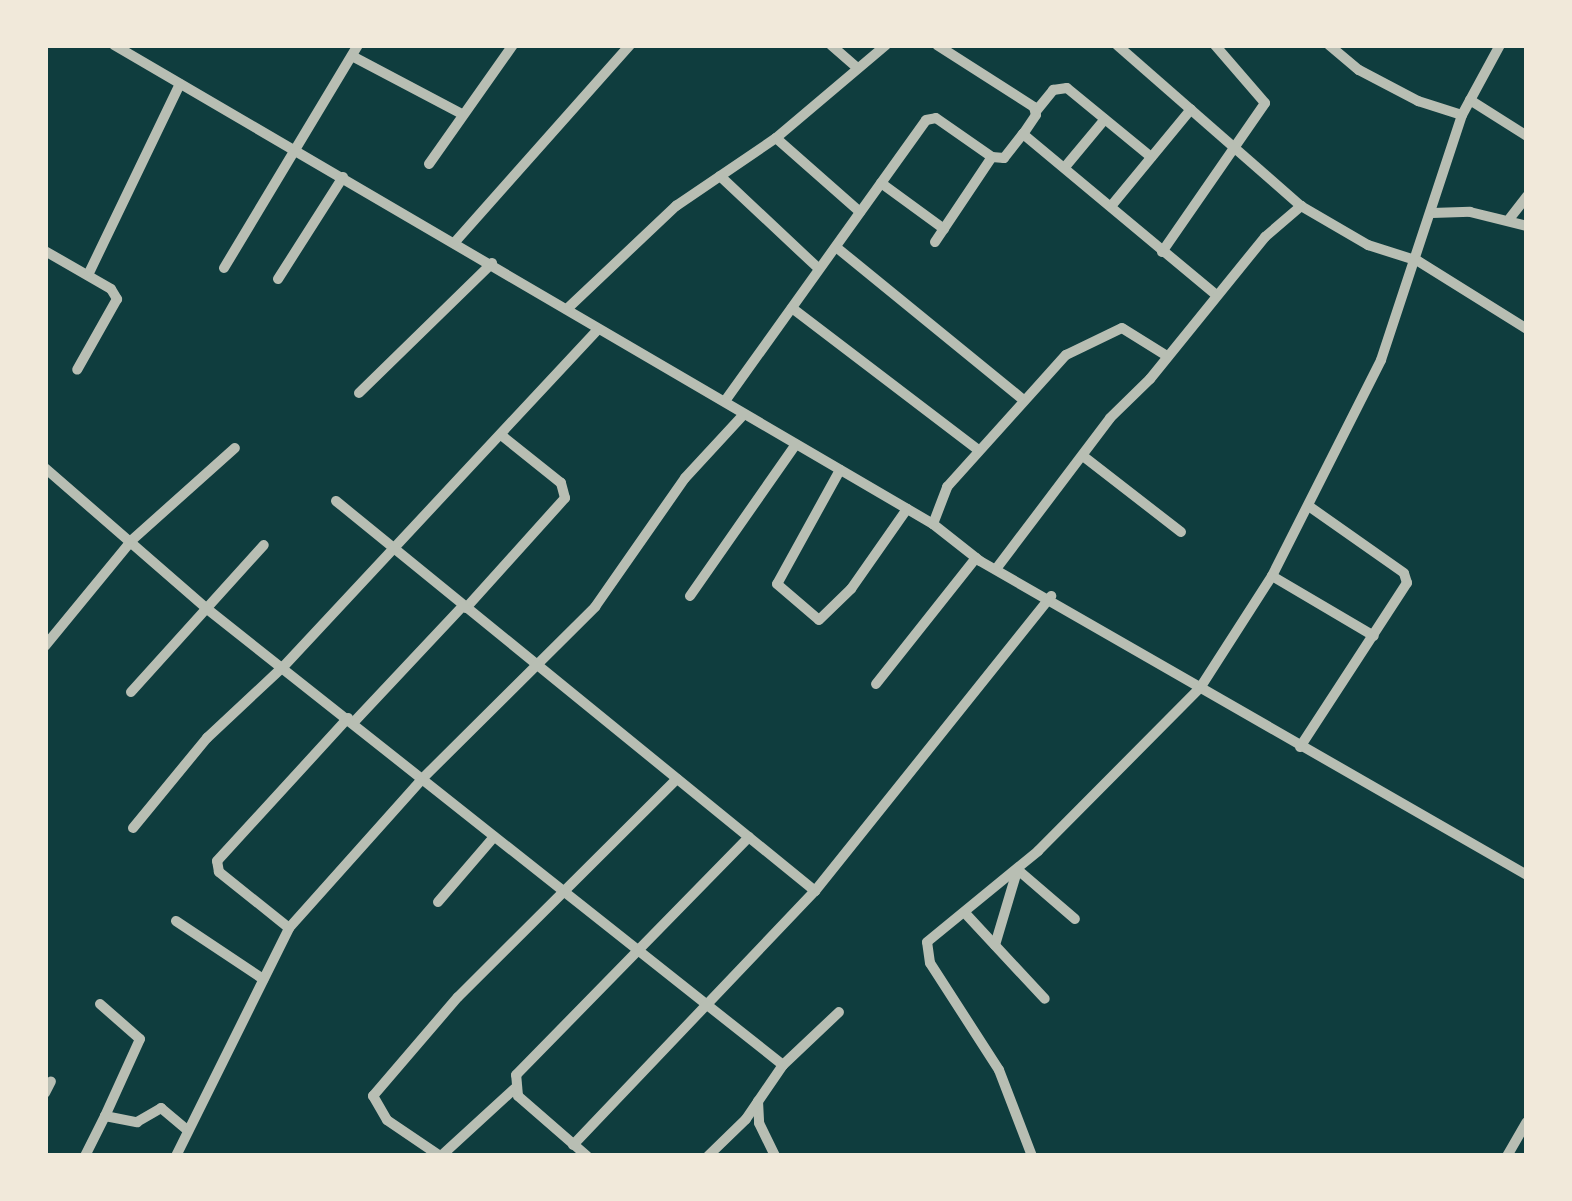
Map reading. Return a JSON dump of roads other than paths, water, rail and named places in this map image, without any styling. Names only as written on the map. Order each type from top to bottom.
[{"type":"street","points":[[114,45],[933,524],[976,558],[1052,596],[1300,747],[1527,874]]},
{"type":"street","points":[[224,268],[299,152],[358,45]]},
{"type":"street","points":[[429,164],[513,45]]},
{"type":"street","points":[[455,242],[630,45]]},
{"type":"street","points":[[831,45],[857,68]]},
{"type":"street","points":[[568,308],[676,206],[776,138],[886,45]]},
{"type":"street","points":[[937,45],[1036,110]]},
{"type":"street","points":[[1117,45],[1302,206],[1368,246],[1418,261],[1527,330]]},
{"type":"street","points":[[1162,252],[1262,111],[1264,97],[1214,45]]},
{"type":"street","points":[[1330,45],[1418,101],[1462,115]]},
{"type":"street","points":[[1032,1156],[992,1058],[924,951],[1018,870],[1200,688],[1272,576],[1381,360],[1418,261],[1462,115],[1500,45]]},
{"type":"street","points":[[352,56],[462,114]]},
{"type":"street","points":[[88,275],[180,84]]},
{"type":"street","points":[[725,401],[930,118],[992,158],[1004,158],[1036,110],[1060,86],[1151,157]]},
{"type":"street","points":[[1470,100],[1527,136]]},
{"type":"street","points":[[1112,205],[1191,109]]},
{"type":"street","points":[[1064,167],[1105,119]]},
{"type":"street","points":[[1022,134],[1216,295]]},
{"type":"street","points":[[776,138],[860,212]]},
{"type":"street","points":[[935,242],[992,158]]},
{"type":"street","points":[[720,176],[818,268]]},
{"type":"street","points":[[278,279],[343,177]]},
{"type":"street","points":[[881,183],[944,229]]},
{"type":"street","points":[[1510,218],[1527,196]]},
{"type":"street","points":[[996,569],[1216,295],[1302,206]]},
{"type":"street","points":[[1432,213],[1510,218],[1527,226]]},
{"type":"street","points":[[836,248],[1022,398]]},
{"type":"street","points":[[45,251],[88,275],[117,299],[77,370]]},
{"type":"street","points":[[360,393],[492,264]]},
{"type":"street","points":[[792,308],[977,449]]},
{"type":"street","points":[[933,524],[947,487],[1022,398],[1066,355],[1122,328],[1167,356]]},
{"type":"street","points":[[133,828],[207,738],[284,666],[394,551],[597,330]]},
{"type":"street","points":[[179,1155],[186,1129],[290,928],[422,778],[595,606],[685,478],[744,414]]},
{"type":"street","points":[[290,928],[219,872],[217,861],[465,607],[565,498],[560,483],[501,435]]},
{"type":"street","points":[[690,596],[796,444]]},
{"type":"street","points":[[45,646],[132,540],[235,448]]},
{"type":"street","points":[[1083,456],[1181,532]]},
{"type":"street","points":[[45,468],[206,608],[783,1064]]},
{"type":"street","points":[[840,470],[777,584],[818,620],[851,589],[907,509]]},
{"type":"street","points":[[45,490],[54,479]]},
{"type":"street","points":[[336,502],[815,891]]},
{"type":"street","points":[[1300,747],[1403,593],[1404,573],[1310,507]]},
{"type":"street","points":[[131,692],[264,545]]},
{"type":"street","points":[[876,684],[976,558]]},
{"type":"street","points":[[1272,576],[1374,636]]},
{"type":"street","points":[[572,1145],[815,891],[1052,596]]},
{"type":"street","points":[[677,779],[568,894],[458,997],[374,1096],[387,1120],[441,1156],[514,1089],[516,1075],[749,837]]},
{"type":"street","points":[[438,902],[494,837]]},
{"type":"street","points":[[1018,870],[1075,919]]},
{"type":"street","points":[[995,945],[1010,911],[1018,870]]},
{"type":"street","points":[[965,913],[1045,999]]},
{"type":"street","points":[[176,921],[263,980]]},
{"type":"street","points":[[85,1156],[140,1039],[100,1004]]},
{"type":"street","points":[[708,1156],[758,1100],[783,1064],[839,1012]]},
{"type":"street","points":[[514,1089],[587,1156]]},
{"type":"street","points":[[758,1100],[759,1123],[775,1156]]},
{"type":"street","points":[[105,1116],[137,1122],[161,1108],[186,1129]]},
{"type":"street","points":[[1507,1156],[1527,1122]]}]
